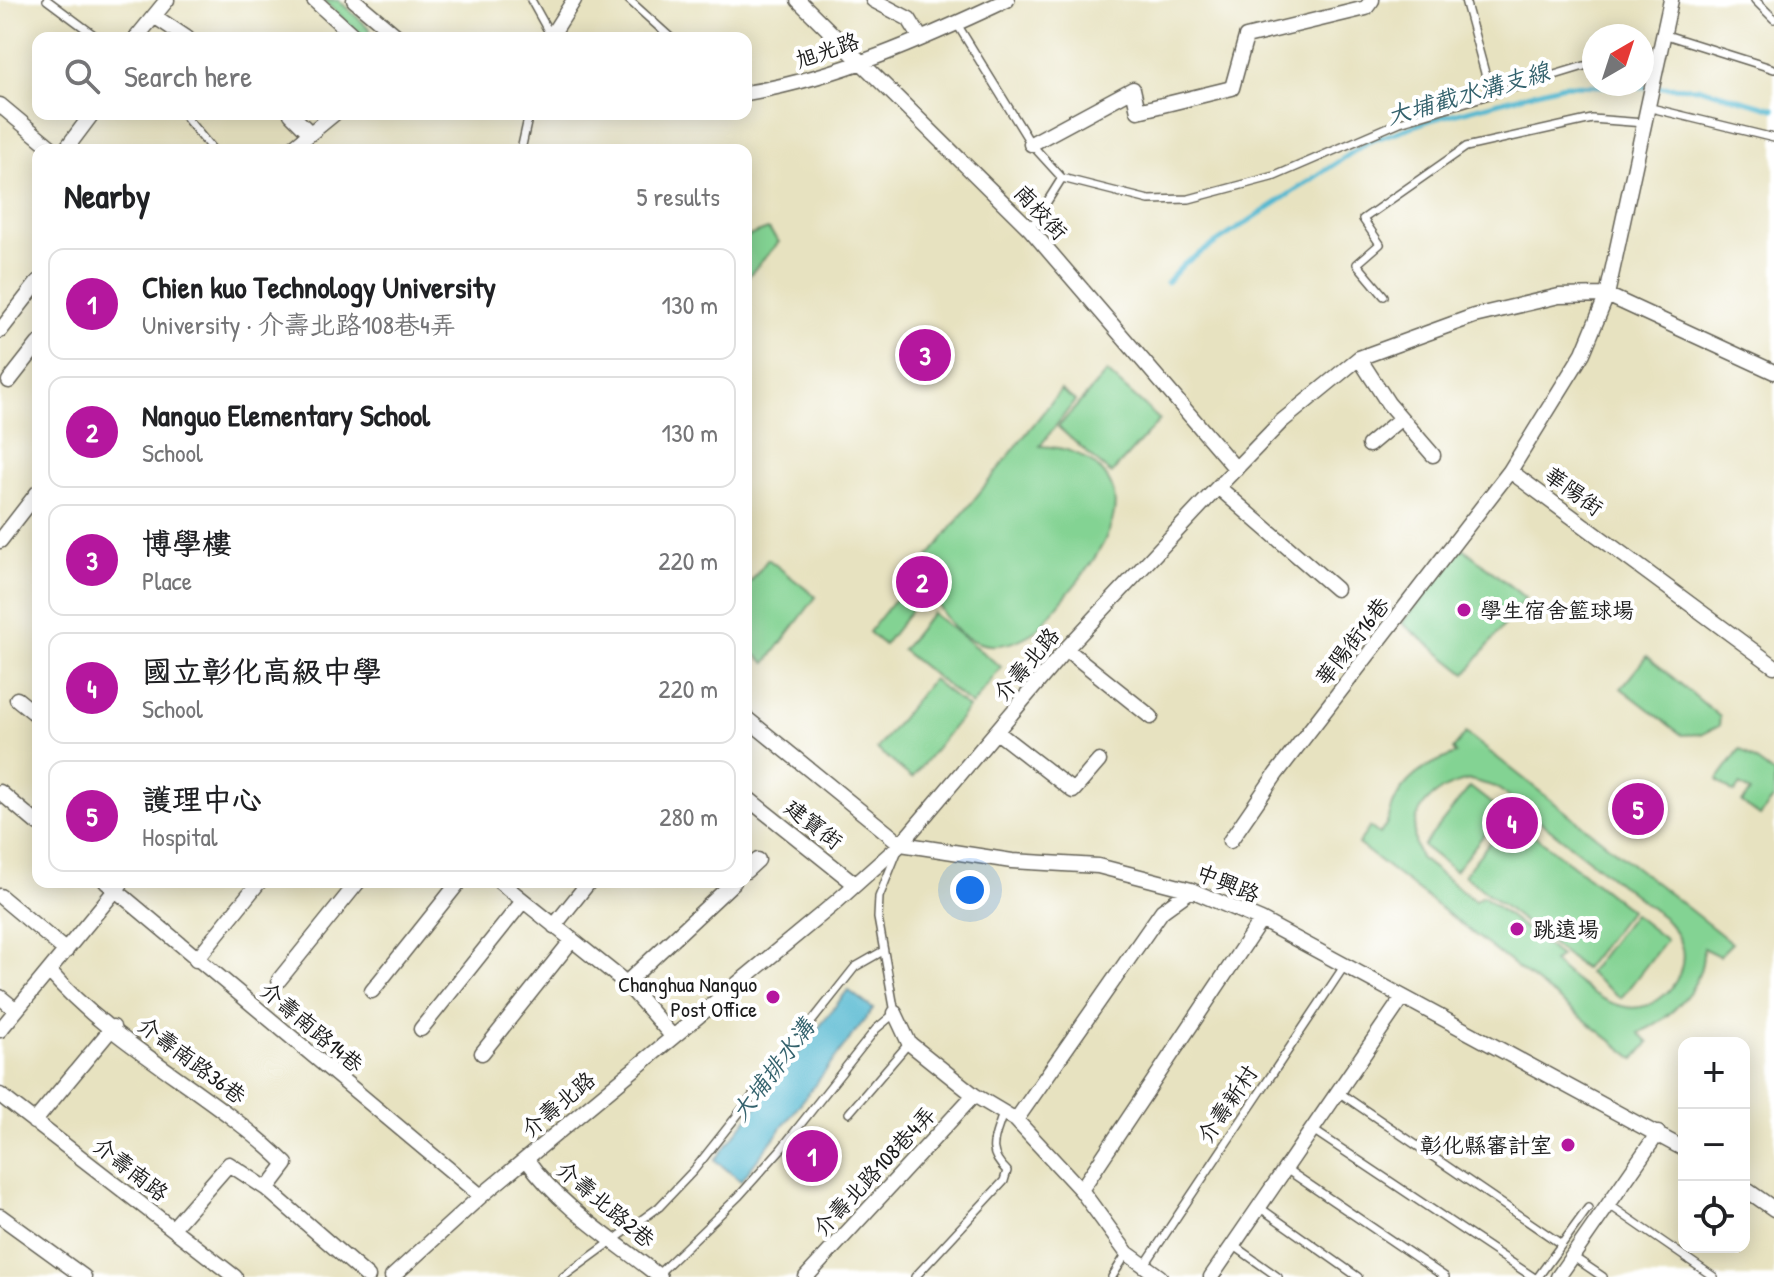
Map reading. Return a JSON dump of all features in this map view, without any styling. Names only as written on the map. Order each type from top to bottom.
[{"type":"street","points":[[141,32],[167,0]]},
{"type":"street","points":[[314,0],[349,32]]},
{"type":"street","points":[[354,0],[392,32]]},
{"type":"street","points":[[554,32],[574,0]]},
{"type":"street","name":"南校街","points":[[798,0],[1030,229],[1236,469]]},
{"type":"street","points":[[873,0],[909,19],[920,37]]},
{"type":"street","name":"旭光路","points":[[752,92],[787,86],[860,63],[1007,0]]},
{"type":"street","points":[[1031,144],[1133,89],[1138,111],[1232,88],[1246,37],[1366,8],[1372,0]]},
{"type":"street","name":"華陽街","points":[[1654,59],[1671,0]]},
{"type":"street","points":[[154,16],[178,32]]},
{"type":"street","name":"華陽街","points":[[1648,96],[1607,295],[1583,353],[1510,471],[1774,666]]},
{"type":"street","points":[[0,105],[47,144]]},
{"type":"street","points":[[70,144],[88,120]]},
{"type":"street","points":[[297,120],[310,133]]},
{"type":"street","points":[[297,144],[326,120]]},
{"type":"street","points":[[0,331],[32,290]]},
{"type":"street","points":[[1607,295],[1774,372]]},
{"type":"street","name":"介壽北路","points":[[527,1160],[901,844],[1066,649],[1218,487],[1282,421],[1359,358],[1474,316],[1559,296],[1607,295]]},
{"type":"street","points":[[9,381],[32,352]]},
{"type":"street","points":[[1359,358],[1400,419],[1433,455]]},
{"type":"street","points":[[1369,445],[1400,419]]},
{"type":"street","name":"華陽街16巷","points":[[1230,841],[1276,774],[1510,471]]},
{"type":"street","points":[[1218,487],[1336,589]]},
{"type":"street","points":[[0,541],[32,500]]},
{"type":"street","points":[[1066,649],[1151,717]]},
{"type":"street","points":[[17,699],[32,711]]},
{"type":"street","points":[[752,723],[901,844]]},
{"type":"street","points":[[997,732],[1073,791],[1099,761]]},
{"type":"street","points":[[0,792],[32,819]]},
{"type":"street","name":"建寶街","points":[[752,802],[855,884]]},
{"type":"street","name":"中興路","points":[[901,844],[1012,861],[1098,866],[1191,890],[1261,920],[1678,1145]]},
{"type":"street","points":[[752,866],[758,860]]},
{"type":"street","points":[[0,1030],[66,951],[112,888]]},
{"type":"street","name":"介壽南路14巷","points":[[117,888],[196,960],[481,1196]]},
{"type":"street","points":[[196,960],[254,888]]},
{"type":"street","points":[[279,980],[353,888]]},
{"type":"street","points":[[372,991],[454,888]]},
{"type":"street","points":[[507,888],[626,983],[672,1036]]},
{"type":"street","points":[[554,926],[584,888]]},
{"type":"street","points":[[626,983],[728,888]]},
{"type":"street","points":[[1010,1116],[1162,911],[1191,890]]},
{"type":"street","points":[[0,896],[66,951]]},
{"type":"street","points":[[421,1029],[523,901]]},
{"type":"street","points":[[1081,1190],[1261,920]]},
{"type":"street","points":[[482,1053],[572,940]]},
{"type":"street","name":"介壽南路36巷","points":[[49,971],[170,1074],[213,1102],[286,1164],[267,1189]]},
{"type":"street","points":[[0,997],[16,1010]]},
{"type":"street","points":[[1211,1277],[1231,1243],[1403,997]]},
{"type":"street","points":[[895,1013],[909,1043],[974,1095],[1010,1116],[1081,1190],[1127,1253],[1160,1277]]},
{"type":"street","points":[[34,1122],[113,1027]]},
{"type":"street","name":"介壽南路","points":[[0,1095],[235,1277]]},
{"type":"street","name":"介壽北路108巷4弄","points":[[806,1277],[974,1095]]},
{"type":"street","points":[[1558,1277],[1658,1133]]},
{"type":"street","points":[[392,1277],[481,1196],[527,1160]]},
{"type":"street","name":"介壽北路2巷","points":[[527,1160],[539,1178],[612,1242],[658,1276]]},
{"type":"street","points":[[173,1228],[229,1164],[267,1189],[368,1277]]},
{"type":"street","points":[[1750,1192],[1774,1209]]},
{"type":"street","points":[[0,1216],[84,1277]]},
{"type":"lane","points":[[47,0],[90,32]]},
{"type":"lane","points":[[531,0],[548,32]]},
{"type":"lane","points":[[629,0],[664,32]]},
{"type":"lane","points":[[1465,0],[1491,95]]},
{"type":"lane","points":[[1755,0],[1774,19]]},
{"type":"lane","points":[[955,23],[1031,144],[1062,178],[1149,200],[1189,199],[1275,176],[1400,122],[1582,67]]},
{"type":"lane","points":[[1663,34],[1774,69]]},
{"type":"lane","points":[[1647,107],[1774,138]]},
{"type":"lane","points":[[1384,296],[1357,264],[1380,244],[1363,219],[1466,147],[1592,119],[1644,123]]},
{"type":"lane","points":[[188,120],[208,144]]},
{"type":"lane","points":[[522,144],[528,120]]},
{"type":"lane","points":[[1030,229],[1062,178]]},
{"type":"lane","points":[[658,1276],[739,1196],[876,1029],[895,1013],[883,951],[879,897],[901,844]]},
{"type":"lane","points":[[563,1277],[659,1207],[694,1170],[855,967],[883,951]]},
{"type":"lane","name":"介壽新村","points":[[1144,1267],[1345,965]]},
{"type":"lane","points":[[849,1113],[909,1043]]},
{"type":"lane","points":[[1337,1091],[1561,1244]]},
{"type":"lane","points":[[915,1277],[1004,1181],[1007,1171],[994,1158],[992,1150],[1010,1116]]},
{"type":"lane","points":[[1311,1129],[1535,1277],[1588,1208]]},
{"type":"lane","points":[[1284,1168],[1445,1277]]},
{"type":"lane","points":[[1608,1204],[1714,1277]]},
{"type":"lane","points":[[1257,1206],[1358,1277]]},
{"type":"lane","points":[[1231,1243],[1278,1277]]},
{"type":"lane","points":[[1112,1277],[1127,1253]]},
{"type":"lane","points":[[1572,1256],[1603,1277]]},
{"type":"green space","points":[[323,0],[338,0],[370,29],[370,32],[358,32]]},
{"type":"green space","points":[[768,229],[779,242],[752,272],[752,235]]},
{"type":"green space","points":[[1107,372],[1160,420],[1111,474],[1058,427]]},
{"type":"green space","points":[[1061,390],[1075,401],[1040,446],[1081,455],[1101,471],[1113,490],[1114,510],[1109,532],[1097,554],[1038,629],[1020,639],[1002,644],[971,640],[947,619],[931,585],[884,645],[869,632]]},
{"type":"green space","name":"學生宿舍籃球場","points":[[1463,548],[1525,598],[1466,674],[1402,623]]},
{"type":"green space","points":[[768,559],[816,597],[766,663],[752,652],[752,580]]},
{"type":"green space","points":[[932,613],[1001,667],[972,705],[902,650]]},
{"type":"green space","points":[[1647,656],[1720,717],[1719,726],[1703,734],[1682,735],[1621,688]]},
{"type":"green space","points":[[932,679],[968,708],[912,778],[877,749]]},
{"type":"green space","points":[[1466,733],[1732,943],[1719,956],[1703,948],[1702,962],[1692,987],[1663,1019],[1639,1033],[1649,1042],[1635,1059],[1358,844],[1370,827],[1379,834],[1382,831],[1398,795],[1411,779],[1436,762],[1456,754],[1453,749]],"holes":[[[1470,780],[1496,787],[1670,925],[1678,936],[1683,961],[1668,992],[1637,1008],[1605,1000],[1553,962],[1560,956],[1483,896],[1475,901],[1420,858],[1415,843],[1417,817],[1432,797]]]},
{"type":"green space","points":[[1740,749],[1774,774],[1774,798],[1760,816],[1742,803],[1750,792],[1740,785],[1734,793],[1717,780]]},
{"type":"green space","points":[[1470,787],[1502,812],[1455,871],[1423,846]]},
{"type":"green space","points":[[1510,816],[1630,910],[1584,969],[1464,875]]},
{"type":"green space","points":[[1633,914],[1666,940],[1621,998],[1588,973]]},
{"type":"water","points":[[848,990],[873,1009],[741,1181],[715,1160]]},
{"type":"waterway","name":"大埔截水溝支線","points":[[1167,282],[1184,264],[1368,142],[1434,119],[1564,85],[1700,88],[1774,109]]},
{"type":"place","name":"博學樓","points":[[925,355]]},
{"type":"place","name":"Nanguo Elementary School","points":[[922,582]]},
{"type":"place","name":"學生宿舍籃球場","points":[[1464,610]]},
{"type":"place","name":"護理中心","points":[[1638,809]]},
{"type":"place","name":"國立彰化高級中學","points":[[1512,823]]},
{"type":"place","name":"跳遠場","points":[[1517,929]]},
{"type":"place","name":"Changhua Nanguo Post Office","points":[[773,997]]},
{"type":"place","name":"彰化縣審計室","points":[[1568,1145]]},
{"type":"place","name":"Chien kuo Technology University","points":[[812,1156]]},
{"type":"water label","name":"大埔排水溝","points":[[773,1070]]}]
